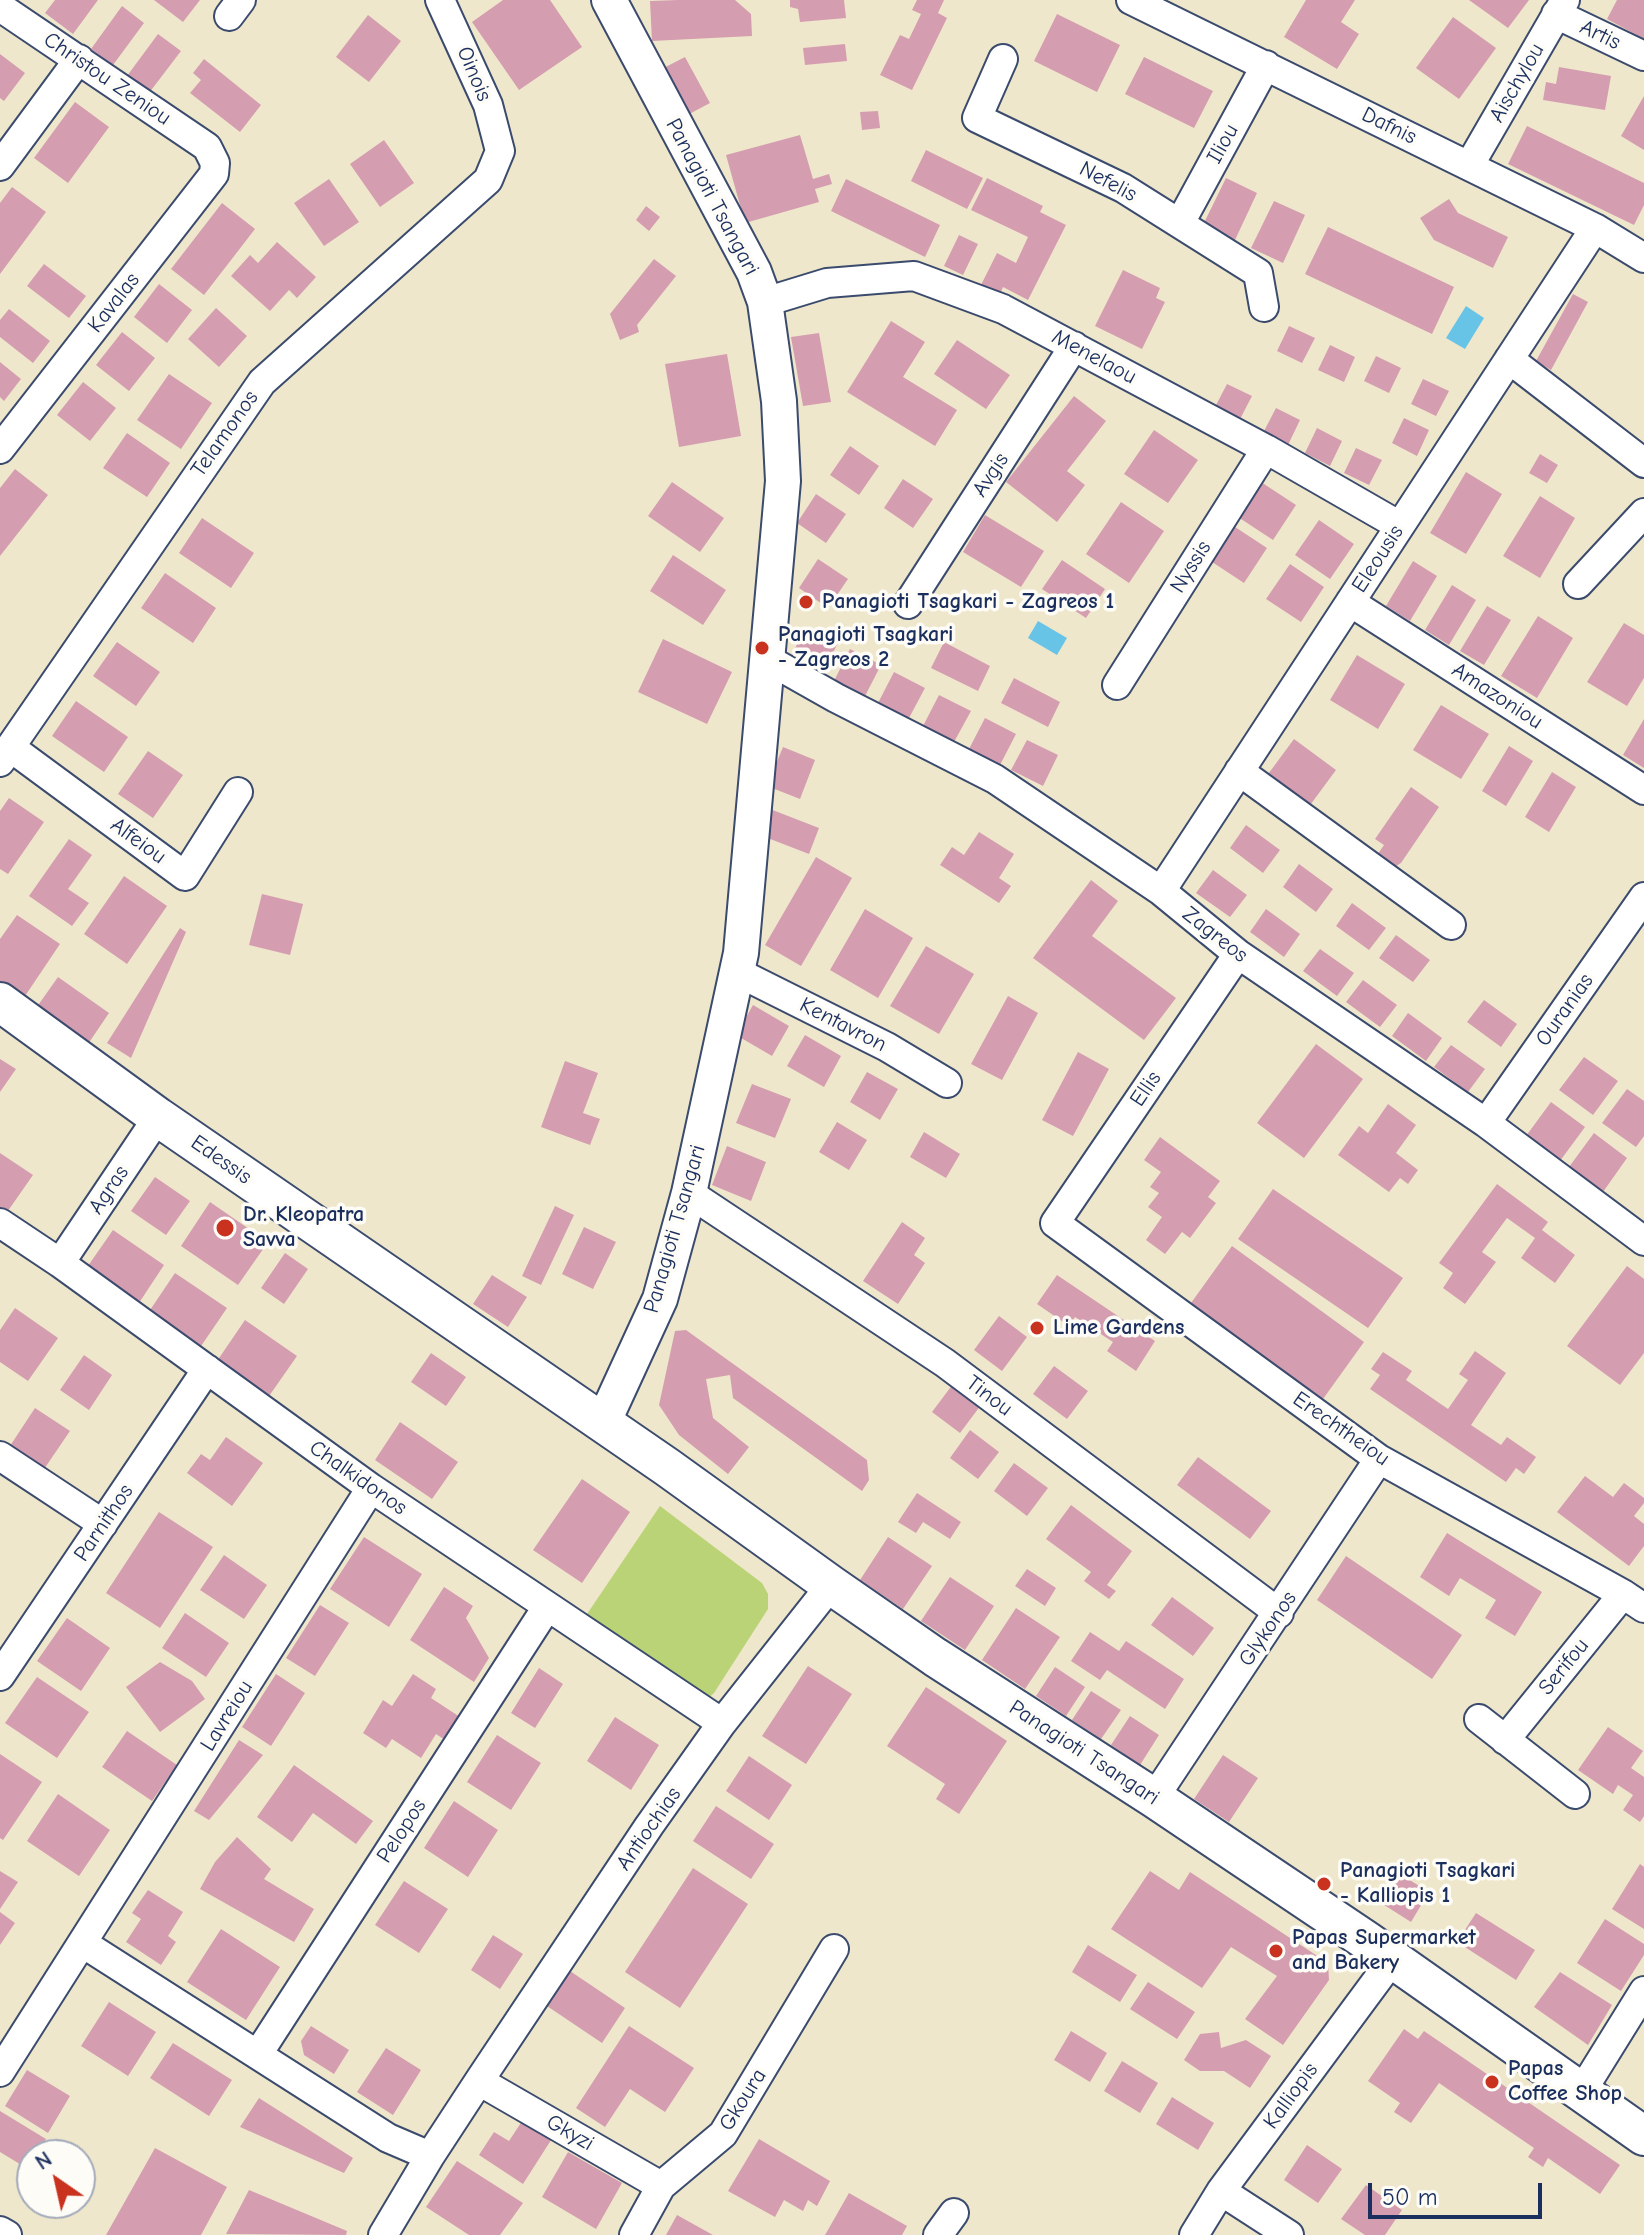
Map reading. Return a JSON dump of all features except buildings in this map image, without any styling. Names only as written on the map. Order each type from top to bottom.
[{"type":"main road","name":"Edessis","points":[[0,1002],[158,1117],[603,1423]]},
{"type":"main road","name":"Panagioti Tsangari","points":[[603,1423],[935,1657],[1154,1798],[1644,2136]]},
{"type":"street","points":[[0,7],[5,0]]},
{"type":"street","name":"Oinois","points":[[440,0],[488,105],[500,151]]},
{"type":"street","name":"Panagioti Tsangari","points":[[603,1423],[660,1299],[689,1193],[737,972],[783,481],[779,401],[765,302],[754,272],[609,0]]},
{"type":"street","name":"Dafnis","points":[[1131,0],[1595,228],[1644,258]]},
{"type":"street","name":"Christou Zeniou","points":[[0,7],[199,141],[212,154]]},
{"type":"street","name":"Artis","points":[[1560,7],[1644,56]]},
{"type":"street","name":"Aischylou","points":[[1469,166],[1560,7]]},
{"type":"street","points":[[0,166],[79,59]]},
{"type":"street","name":"Nefelis","points":[[1003,59],[977,118],[1123,188],[1258,273],[1264,307]]},
{"type":"street","name":"Iliou","points":[[1180,223],[1266,65]]},
{"type":"street","name":"Telamonos","points":[[5,755],[262,382],[488,180],[500,151]]},
{"type":"street","name":"Kavalas","points":[[0,449],[214,174],[212,154]]},
{"type":"street","name":"Eleousis","points":[[1161,891],[1595,228]]},
{"type":"street","name":"Menelaou","points":[[765,302],[827,283],[914,276],[1003,309],[1266,449],[1400,526]]},
{"type":"street","name":"Avgis","points":[[908,604],[1074,346]]},
{"type":"street","points":[[1509,359],[1644,463]]},
{"type":"street","name":"Nyssis","points":[[1117,685],[1266,449]]},
{"type":"street","points":[[1578,584],[1644,513]]},
{"type":"street","name":"Amazoniou","points":[[1350,602],[1644,790]]},
{"type":"street","name":"Zagreos","points":[[767,659],[995,779],[1161,891],[1238,954],[1486,1123],[1644,1241]]},
{"type":"street","name":"Alfeiou","points":[[5,755],[185,876],[238,792]]},
{"type":"street","points":[[1239,771],[1451,925]]},
{"type":"street","name":"Ouranias","points":[[1486,1123],[1642,906]]},
{"type":"street","name":"Ellis","points":[[1055,1223],[1238,954]]},
{"type":"street","name":"Kentavron","points":[[737,972],[887,1047],[947,1083]]},
{"type":"street","name":"Agras","points":[[60,1263],[158,1117]]},
{"type":"street","name":"Tinou","points":[[689,1193],[945,1363],[1279,1613]]},
{"type":"street","name":"Chalkidonos","points":[[0,1223],[371,1488],[722,1723]]},
{"type":"street","name":"Erechtheiou","points":[[1055,1223],[1379,1459],[1634,1601]]},
{"type":"street","name":"Parnithos","points":[[0,1676],[207,1369]]},
{"type":"street","points":[[0,1456],[103,1524]]},
{"type":"street","name":"Glykonos","points":[[1154,1798],[1379,1459]]},
{"type":"street","name":"Lavreiou","points":[[0,2072],[371,1488]]},
{"type":"street","name":"Antiochias","points":[[383,2235],[430,2156],[649,1826],[722,1723],[831,1585]]},
{"type":"street","name":"Serifou","points":[[1505,1740],[1634,1601]]},
{"type":"street","name":"Pelopos","points":[[258,2054],[547,1607]]},
{"type":"street","points":[[1479,1719],[1575,1794]]},
{"type":"street","points":[[84,1944],[388,2138],[430,2156]]},
{"type":"street","name":"Gkoura","points":[[634,2235],[661,2186],[723,2134],[834,1949]]},
{"type":"street","name":"Kalliopis","points":[[1194,2235],[1221,2191],[1392,1960]]},
{"type":"street","points":[[1580,2094],[1644,1991]]},
{"type":"street","name":"Gkyzi","points":[[479,2081],[661,2186]]},
{"type":"street","points":[[1221,2191],[1289,2235]]},
{"type":"street","points":[[0,2231],[7,2235]]},
{"type":"green space","points":[[660,1506],[762,1583],[768,1594],[768,1609],[708,1698],[585,1617]]},
{"type":"water","points":[[1466,306],[1484,318],[1465,349],[1446,338]]},
{"type":"water","points":[[1038,621],[1067,638],[1057,655],[1028,638]]},
{"type":"place","name":"Panagioti Tsagkari - Zagreos 1","points":[[806,602]]},
{"type":"place","name":"Panagioti Tsagkari - Zagreos 2","points":[[762,648]]},
{"type":"place","name":"Dr. Kleopatra Savva","points":[[225,1228]]},
{"type":"place","name":"Lime Gardens","points":[[1037,1328]]},
{"type":"place","name":"Panagioti Tsagkari - Kalliopis 1","points":[[1324,1884]]},
{"type":"place","name":"Papas Supermarket and Bakery","points":[[1276,1951]]},
{"type":"place","name":"Papas Coffee Shop","points":[[1492,2082]]}]
